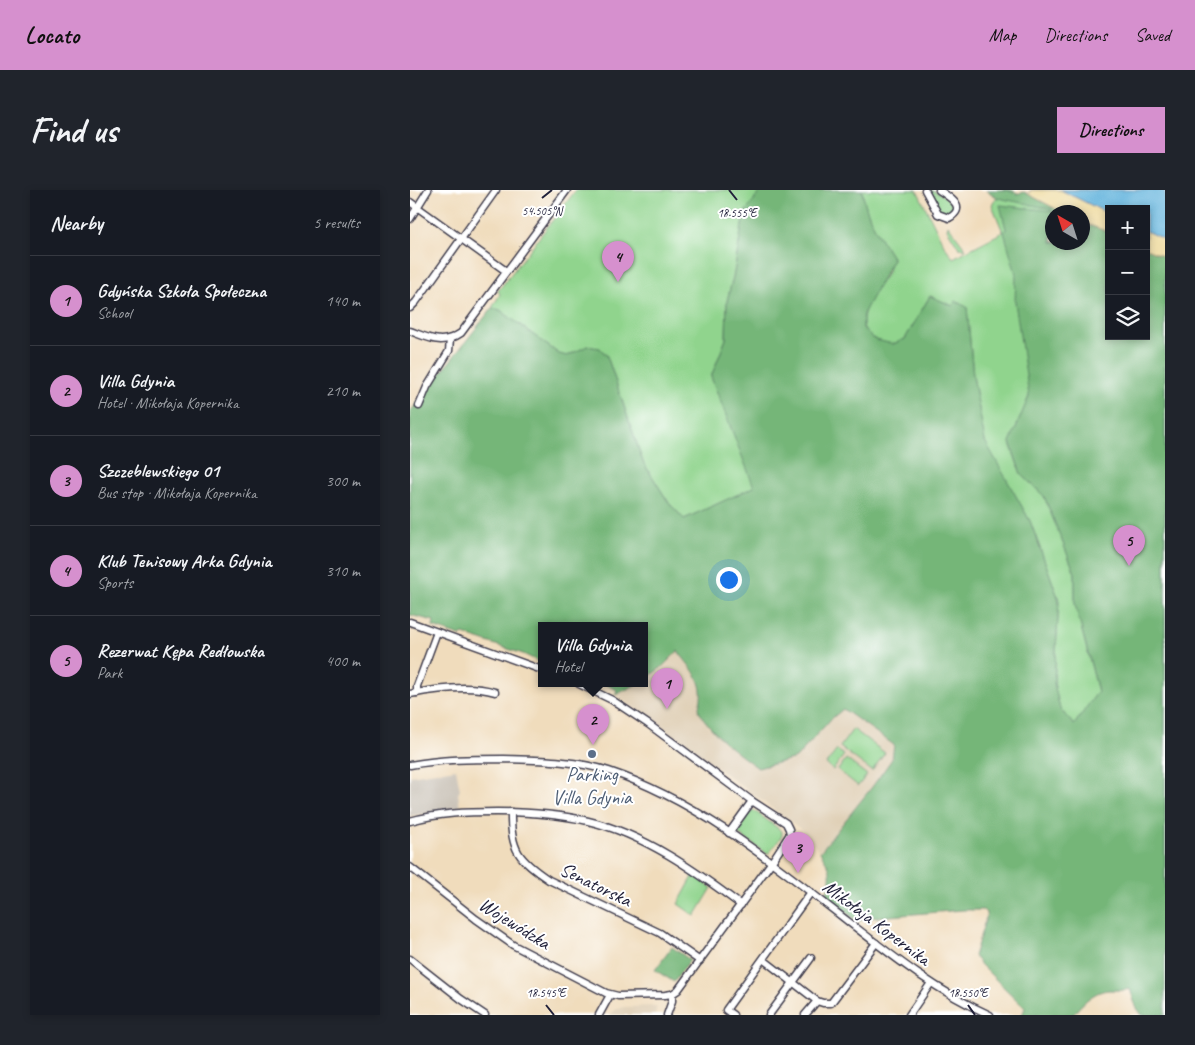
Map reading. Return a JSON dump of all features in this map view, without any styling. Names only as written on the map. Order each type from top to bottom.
[{"type":"street","points":[[410,219],[428,190]]},
{"type":"street","points":[[410,308],[496,190]]},
{"type":"street","points":[[410,331],[442,341],[464,331],[566,190]]},
{"type":"street","points":[[925,190],[938,214],[949,218],[954,215],[956,205],[953,200],[939,190]]},
{"type":"street","points":[[410,202],[506,271]]},
{"type":"street","points":[[419,406],[427,387],[449,351],[450,339]]},
{"type":"street","points":[[410,622],[538,669]]},
{"type":"street","points":[[413,693],[437,632]]},
{"type":"street","points":[[584,687],[612,700],[641,719],[752,801],[786,823],[790,834],[741,905],[678,990],[672,994],[610,995],[599,1015]]},
{"type":"street","points":[[413,693],[478,688],[495,692]]},
{"type":"street","name":"Mikołaja Kopernika","points":[[410,765],[458,758],[552,761],[608,771],[641,784],[684,804],[728,833],[811,892],[931,983],[968,1006],[990,1015]]},
{"type":"street","points":[[728,833],[752,801]]},
{"type":"street","points":[[410,821],[458,812],[510,812],[569,817],[590,822],[624,834],[666,854],[710,881],[741,905]]},
{"type":"street","name":"Senatorska","points":[[510,812],[511,832],[516,849],[525,861],[538,872],[549,880],[660,933],[700,961]]},
{"type":"street","name":"Wojewódzka","points":[[410,867],[476,920],[513,944],[610,995]]},
{"type":"street","points":[[733,1015],[726,1010],[764,960],[811,892]]},
{"type":"street","points":[[764,960],[823,1004],[830,1003],[876,943]]},
{"type":"street","points":[[769,1015],[812,958]]},
{"type":"street","points":[[410,959],[461,999],[485,1015]]},
{"type":"street","points":[[909,1015],[931,983]]},
{"type":"street","points":[[667,1015],[672,994]]},
{"type":"street","points":[[805,1015],[817,1000]]},
{"type":"shaded area","points":[[678,651],[700,682],[707,725],[726,745],[830,720],[843,709],[894,745],[892,759],[820,852],[802,830],[615,695],[631,687],[648,687],[648,677],[662,667]]},
{"type":"shaded area","points":[[456,769],[460,790],[458,794],[460,808],[410,816],[410,776]]},
{"type":"shaded area","points":[[657,1006],[655,1015],[610,1015],[616,1009],[624,1007]]},
{"type":"green space","points":[[576,190],[761,190],[744,214],[734,273],[727,301],[726,339],[711,377],[755,487],[684,519],[669,503],[643,462],[607,356],[600,348],[587,347],[566,356],[559,354],[500,310],[492,308],[500,294],[498,291]]},
{"type":"green space","points":[[761,190],[862,190],[870,217],[893,259],[863,314],[863,328],[868,334],[876,340],[893,344],[905,339],[930,296],[953,306],[955,301],[967,307],[973,376],[985,441],[1030,521],[1059,600],[1054,683],[1060,709],[1074,725],[1098,691],[1075,604],[1075,573],[1044,496],[1021,474],[1010,442],[1029,396],[1015,302],[1016,274],[1004,232],[1006,229],[1000,205],[1045,210],[1045,250],[1090,250],[1090,225],[1105,231],[1105,340],[1150,340],[1150,251],[1165,257],[1165,1015],[1142,1015],[1136,1007],[1130,989],[1099,992],[1084,1002],[1073,1015],[1022,1015],[1025,1008],[974,956],[987,914],[983,910],[865,918],[858,922],[826,896],[830,873],[820,852],[892,759],[894,745],[843,709],[830,720],[796,758],[758,768],[725,742],[704,719],[698,710],[701,701],[700,685],[694,672],[678,651],[662,667],[648,677],[648,622],[538,622],[538,661],[523,654],[463,634],[460,636],[433,627],[434,621],[410,615],[410,412],[492,308],[500,310],[559,354],[567,356],[587,346],[600,348],[607,356],[643,462],[669,503],[684,519],[754,487],[711,377],[726,339],[727,301],[734,273],[744,214]]},
{"type":"green space","points":[[862,190],[917,190],[944,245],[953,258],[1003,232],[992,205],[1001,190],[1011,190],[1027,197],[1031,190],[1087,190],[1105,206],[1105,340],[1150,340],[1150,222],[1165,229],[1165,909],[1102,701],[1091,628],[1029,397],[1010,443],[1021,474],[1044,496],[1075,573],[1075,604],[1098,692],[1074,725],[1060,709],[1054,683],[1059,600],[1030,521],[985,442],[973,376],[967,308],[955,301],[953,306],[930,296],[905,339],[896,343],[886,343],[869,335],[864,327],[863,318],[866,308],[889,270],[888,268],[893,259],[874,226]]},
{"type":"green space","points":[[928,190],[935,191],[946,198],[954,207],[952,212],[948,215],[940,212]]},
{"type":"green space","points":[[986,190],[1007,190],[1016,194],[1024,192],[1048,205],[1045,205],[1045,208],[998,198]]},
{"type":"green space","points":[[948,225],[966,249],[959,248],[947,229]]},
{"type":"green space","points":[[611,687],[631,687],[615,695],[617,690]]},
{"type":"green space","points":[[853,729],[885,753],[872,771],[840,747]]},
{"type":"green space","points":[[837,750],[844,755],[833,770],[826,764]]},
{"type":"green space","points":[[846,759],[867,775],[858,786],[838,770]]},
{"type":"green space","points":[[753,810],[782,831],[782,836],[767,854],[737,833]]},
{"type":"green space","points":[[694,875],[712,888],[695,916],[678,904]]},
{"type":"green space","points":[[672,947],[690,960],[674,982],[655,970]]},
{"type":"sand","points":[[1031,190],[1061,190],[1105,212],[1105,231],[1090,225],[1090,205],[1049,205],[1028,194]]},
{"type":"sand","points":[[1150,233],[1165,240],[1165,257],[1150,251]]},
{"type":"water","points":[[1061,190],[1165,190],[1165,240],[1150,233],[1150,205],[1105,205],[1105,212]]},
{"type":"place","name":"Klub Tenisowy Arka Gdynia","points":[[618,282]]},
{"type":"place","name":"Rezerwat Kępa Redłowska","points":[[1129,566]]},
{"type":"place","name":"Gdyńska Szkoła Społeczna","points":[[667,709]]},
{"type":"place","name":"Villa Gdynia","points":[[593,745]]},
{"type":"place","name":"Parking Villa Gdynia","points":[[592,754]]},
{"type":"place","name":"Szczeblewskiego 01","points":[[798,873]]}]
